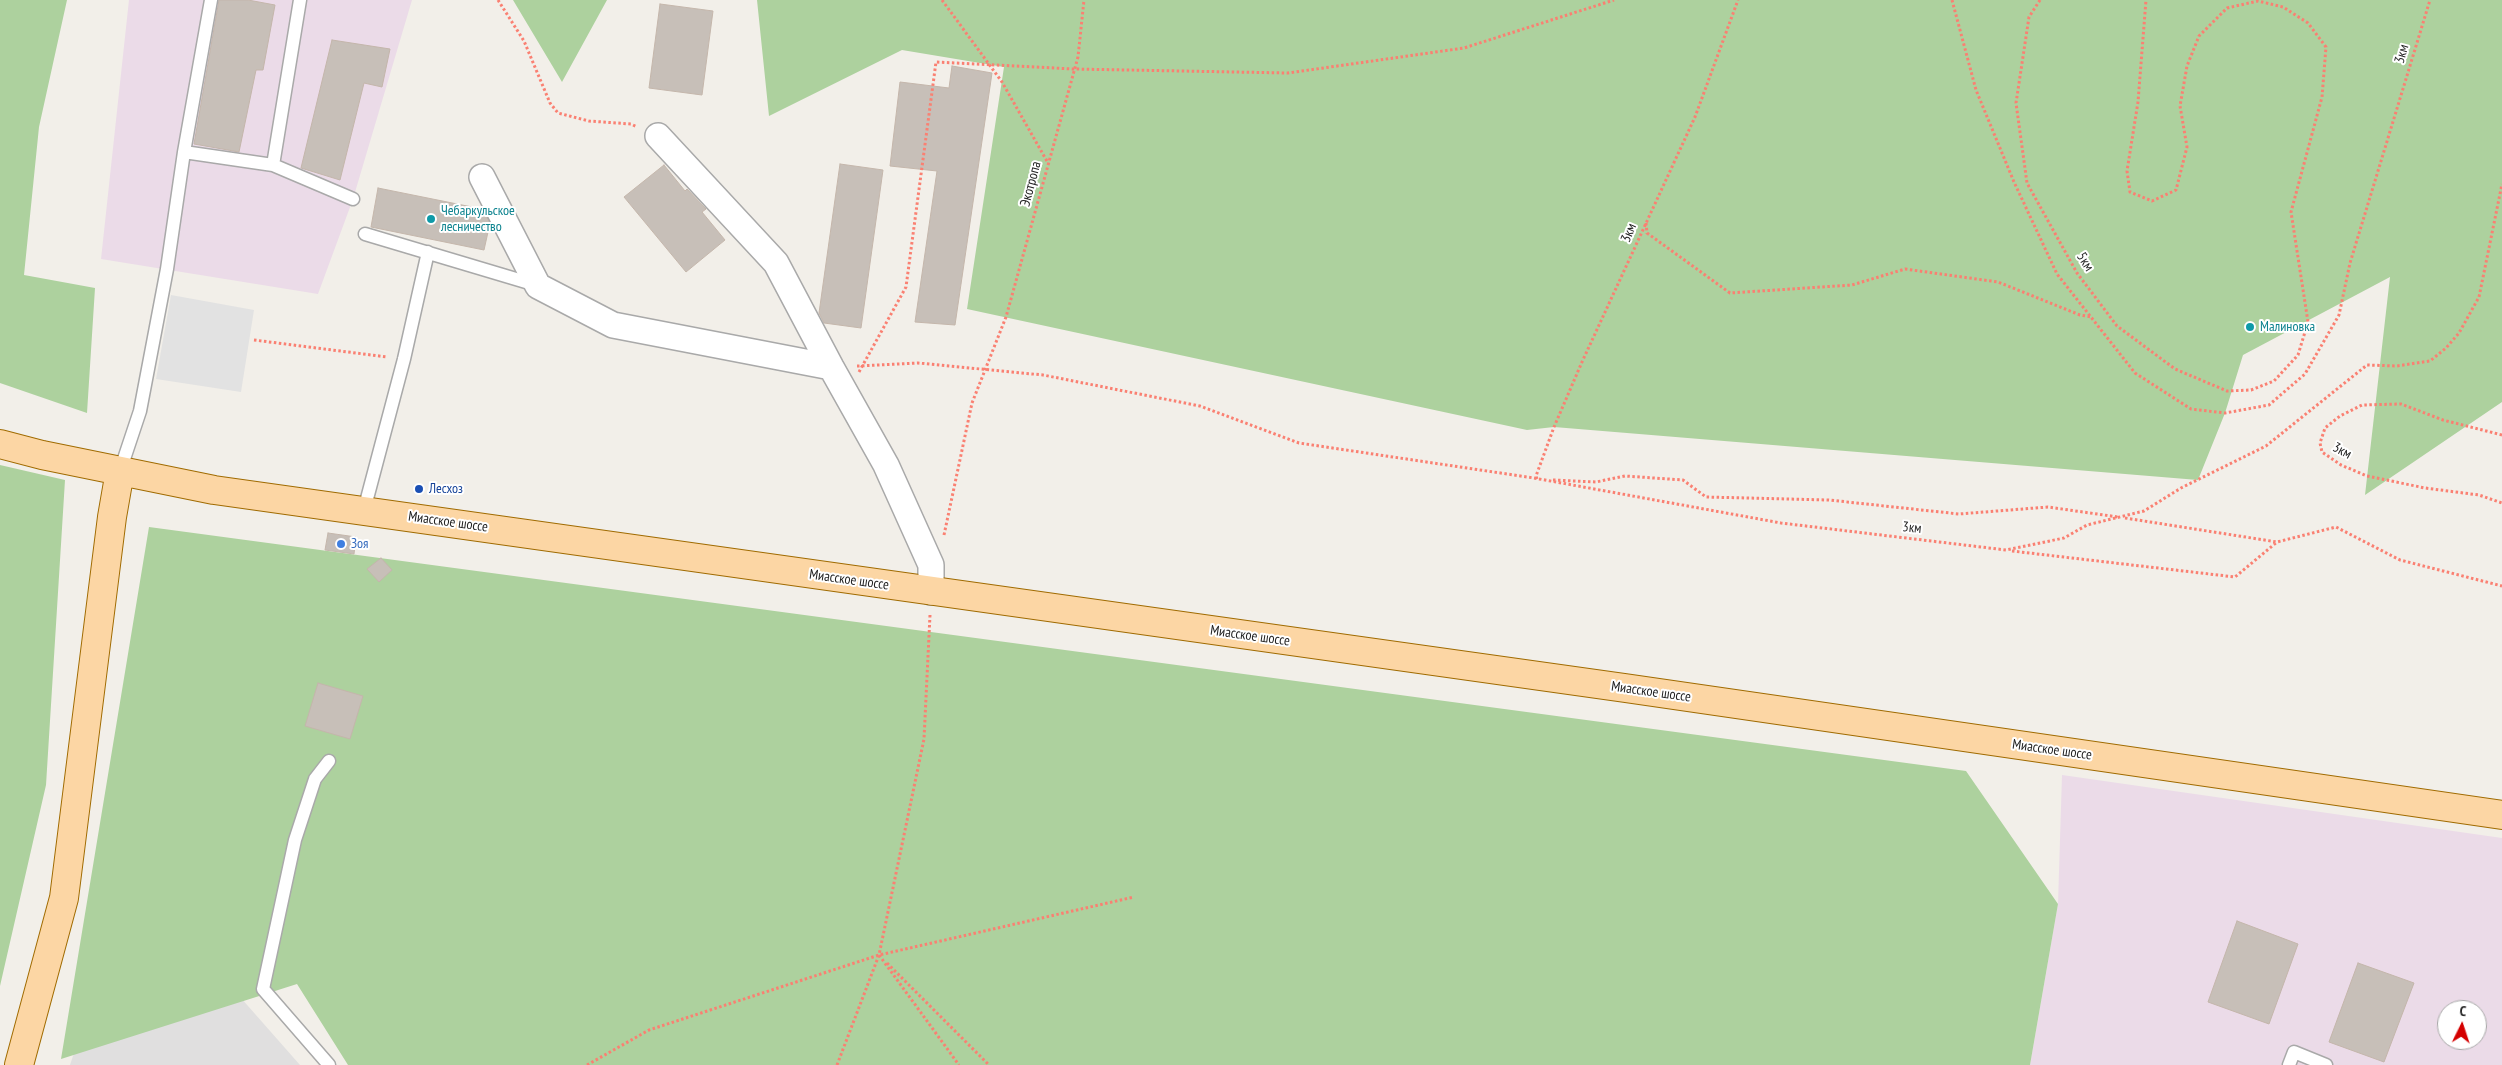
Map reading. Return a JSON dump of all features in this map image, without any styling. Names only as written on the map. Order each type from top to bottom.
[{"type":"main road","name":"Миасское шоссе","points":[[0,444],[214,490],[1625,688],[2502,815]]},
{"type":"main road","points":[[19,1065],[64,898],[120,471]]},
{"type":"street","points":[[658,136],[776,263],[831,368],[886,465],[931,565],[931,592]]},
{"type":"street","points":[[482,177],[538,286],[613,325],[831,368]]},
{"type":"lane","points":[[120,471],[140,411],[167,270],[184,152],[211,0]]},
{"type":"lane","points":[[273,165],[300,0]]},
{"type":"lane","points":[[184,152],[273,165],[353,199]]},
{"type":"lane","points":[[365,234],[538,286]]},
{"type":"lane","points":[[364,510],[404,359],[428,252]]},
{"type":"lane","points":[[329,761],[315,779],[296,840],[264,989],[329,1065]]},
{"type":"lane","points":[[2289,1065],[2294,1052],[2326,1065]]},
{"type":"path","points":[[498,0],[524,41],[550,103],[558,113],[589,121],[631,124],[658,136]]},
{"type":"path","points":[[942,0],[1002,82],[1048,163]]},
{"type":"path","name":"Экотропа","points":[[931,565],[940,550],[972,403],[1006,317],[1074,70],[1084,0]]},
{"type":"path","points":[[847,394],[906,287],[936,62],[1074,70],[1288,73],[1464,48],[1614,0]]},
{"type":"path","name":"3км","points":[[1738,0],[1695,117],[1582,362],[1537,473],[1536,477],[1539,479],[1781,523],[2006,550],[2064,538],[2087,525],[2123,518],[2144,511],[2181,488],[2266,446],[2367,365],[2397,366],[2430,361],[2446,348],[2459,332],[2479,297],[2502,184]]},
{"type":"path","points":[[1952,0],[1976,90],[2014,182],[2057,274],[2093,317]]},
{"type":"path","name":"5км","points":[[2040,0],[2030,17],[2016,103],[2027,183],[2077,273],[2117,326],[2174,369],[2227,391],[2251,390],[2274,381],[2298,355],[2308,322],[2291,212],[2322,98],[2326,46],[2308,23],[2283,7],[2258,1],[2227,8],[2199,36],[2187,66],[2180,106],[2187,147],[2176,190],[2152,201],[2130,192],[2127,171],[2138,102],[2146,0]]},
{"type":"path","name":"3км","points":[[2093,317],[2135,373],[2191,408],[2225,413],[2269,405],[2305,374],[2339,315],[2350,263],[2430,0]]},
{"type":"path","points":[[1646,220],[1647,233],[1730,292],[1852,285],[1905,269],[1998,282],[2080,315],[2093,317]]},
{"type":"path","points":[[254,340],[404,359]]},
{"type":"path","points":[[831,368],[918,363],[1043,375],[1200,406],[1299,443],[1539,479],[1596,482],[1625,476],[1683,480],[1706,497],[1829,500],[1959,514],[2048,507],[2277,542],[2336,527],[2400,560],[2502,586]]},
{"type":"path","name":"3км","points":[[2502,435],[2443,420],[2401,404],[2362,405],[2340,416],[2325,428],[2320,443],[2322,452],[2342,465],[2367,476],[2425,488],[2478,495],[2502,503]]},
{"type":"path","points":[[2006,550],[2235,577],[2277,542]]},
{"type":"path","points":[[837,1065],[879,955],[924,739],[931,592]]},
{"type":"path","points":[[587,1065],[649,1030],[879,955],[1134,897]]},
{"type":"path","points":[[879,955],[959,1065]]},
{"type":"path","points":[[879,955],[989,1065]]},
{"type":"shaded area","points":[[129,0],[412,0],[353,199],[318,294],[101,259]]},
{"type":"shaded area","points":[[171,295],[254,310],[241,392],[156,379]]},
{"type":"shaded area","points":[[2062,775],[2502,838],[2502,1065],[2030,1065],[2058,904]]},
{"type":"shaded area","points":[[226,981],[300,1065],[70,1065],[78,1041]]},
{"type":"green space","points":[[0,0],[67,0],[39,127],[24,275],[95,288],[87,413],[0,383]]},
{"type":"green space","points":[[513,0],[607,0],[562,82]]},
{"type":"green space","points":[[757,0],[2502,0],[2502,402],[2365,495],[2390,277],[2243,355],[2225,413],[2198,480],[1554,427],[1527,430],[967,309],[1004,67],[902,50],[769,116]]},
{"type":"green space","points":[[0,465],[65,480],[46,785],[0,986]]},
{"type":"green space","points":[[149,527],[1966,771],[2058,904],[2030,1065],[348,1065],[297,984],[61,1059]]},
{"type":"building","points":[[219,0],[248,0],[275,5],[263,70],[256,70],[239,152],[194,144]]},
{"type":"building","points":[[660,4],[713,11],[702,95],[649,88]]},
{"type":"building","points":[[332,40],[390,49],[382,87],[364,83],[340,180],[301,168]]},
{"type":"building","points":[[952,66],[992,73],[955,325],[915,322],[937,171],[890,166],[900,82],[949,88]]},
{"type":"building","points":[[840,164],[883,170],[861,328],[824,323],[819,313]]},
{"type":"building","points":[[664,165],[685,191],[687,189],[706,209],[702,212],[725,240],[686,272],[624,197]]},
{"type":"building","name":"Чебаркульское лесничество","points":[[378,188],[482,209],[490,223],[484,250],[371,227]]},
{"type":"building","name":"Зоя","points":[[328,533],[356,537],[354,554],[325,550]]},
{"type":"building","points":[[381,558],[392,570],[379,582],[367,569]]},
{"type":"building","points":[[318,683],[363,696],[350,739],[305,726]]},
{"type":"building","points":[[2237,921],[2298,944],[2269,1024],[2208,1002]]},
{"type":"building","points":[[2358,963],[2414,983],[2384,1062],[2329,1042]]},
{"type":"place","name":"Чебаркульское лесничество","points":[[431,219]]},
{"type":"place","name":"Малиновка","points":[[2250,327]]},
{"type":"place","name":"Лесхоз","points":[[419,489]]},
{"type":"place","name":"Зоя","points":[[341,544]]}]
